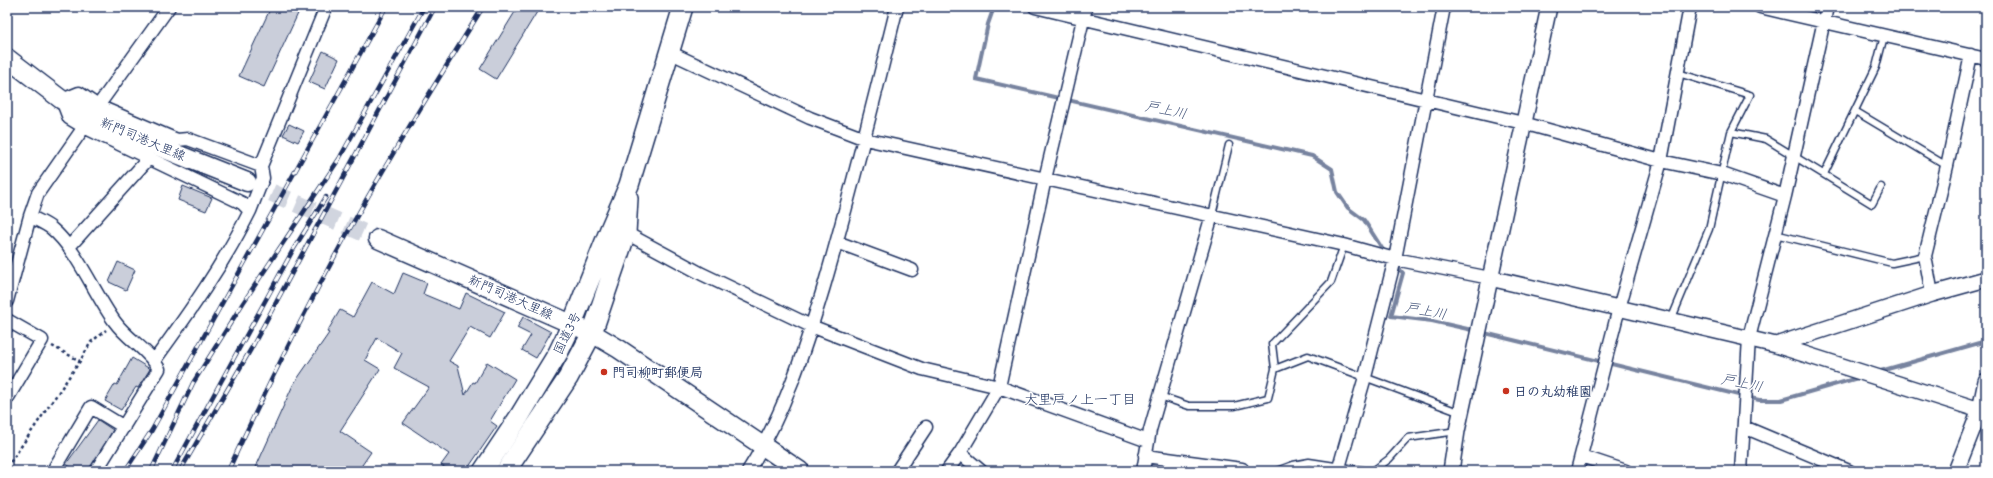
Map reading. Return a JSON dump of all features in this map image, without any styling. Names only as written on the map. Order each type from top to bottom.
[{"type":"highway","name":"国道3号","points":[[483,471],[519,418],[558,353],[572,324],[610,229],[630,185],[683,7]]},
{"type":"highway","name":"国道3号","points":[[506,471],[568,378],[592,333],[626,233],[630,185]]},
{"type":"main road","name":"新門司港大里線","points":[[7,58],[62,100],[114,129],[246,182]]},
{"type":"main road","name":"新門司港大里線","points":[[378,239],[592,333],[619,349],[800,471]]},
{"type":"street","points":[[98,106],[169,7]]},
{"type":"street","points":[[154,361],[196,303],[233,245],[250,212],[263,178],[261,166],[326,7]]},
{"type":"street","points":[[748,471],[764,447],[812,326],[865,139],[897,7]]},
{"type":"street","points":[[1034,7],[1085,12],[1523,123],[1661,161],[1722,174],[1785,196]]},
{"type":"street","points":[[1338,468],[1366,377],[1395,259],[1444,7]]},
{"type":"street","points":[[1451,471],[1457,431],[1549,7]]},
{"type":"street","points":[[1577,471],[1619,308],[1661,161],[1690,7]]},
{"type":"street","points":[[1760,7],[1986,59]]},
{"type":"street","points":[[1741,471],[1749,338],[1785,196],[1822,22],[1827,7]]},
{"type":"street","points":[[947,471],[960,453],[999,387],[1045,180],[1085,12]]},
{"type":"street","points":[[669,52],[810,118],[865,139],[1045,180],[1212,215],[1344,245],[1395,259],[1490,278],[1749,338],[1776,345],[1983,411]]},
{"type":"street","points":[[1932,294],[1925,256],[1948,166],[1971,55]]},
{"type":"street","points":[[250,212],[242,203],[84,127],[69,118],[62,100],[79,93],[98,106],[177,140],[188,139],[261,166]]},
{"type":"street","points":[[7,301],[30,216],[38,193],[84,127]]},
{"type":"street","points":[[69,247],[149,158]]},
{"type":"street","points":[[1143,471],[1148,441],[1160,396],[1212,215]]},
{"type":"street","points":[[30,216],[51,228],[69,247],[115,322],[125,334],[154,361],[159,369],[96,471]]},
{"type":"street","points":[[626,233],[702,274],[812,326],[922,369],[999,387],[1148,441]]},
{"type":"street","points":[[837,242],[912,270]]},
{"type":"street","points":[[1776,345],[1932,294],[1986,279]]},
{"type":"street","points":[[7,320],[42,340],[7,398]]},
{"type":"street","points":[[1956,471],[1983,411],[1986,382]]},
{"type":"street","points":[[60,471],[55,467],[91,407],[124,427]]},
{"type":"street","points":[[898,471],[926,427]]},
{"type":"street","points":[[1744,427],[1849,471]]},
{"type":"street","points":[[960,453],[980,471]]},
{"type":"street","points":[[1145,456],[1242,469],[1242,471]]},
{"type":"street","points":[[1581,456],[1626,471]]},
{"type":"lane","points":[[1824,174],[1876,67],[1884,36]]},
{"type":"lane","points":[[1671,320],[1709,229],[1731,132],[1750,95],[1678,73]]},
{"type":"lane","points":[[1855,111],[1948,166]]},
{"type":"lane","points":[[1731,132],[1766,139],[1872,204],[1881,187]]},
{"type":"lane","points":[[1212,215],[1229,145]]},
{"type":"lane","points":[[1775,234],[1892,263],[1925,256]]},
{"type":"lane","points":[[1160,396],[1189,406],[1234,406],[1268,398],[1275,368],[1272,344],[1331,282],[1344,245]]},
{"type":"lane","points":[[1275,368],[1308,356],[1461,413]]},
{"type":"lane","points":[[1373,471],[1389,459],[1408,438],[1457,431]]},
{"type":"lane","points":[[1277,471],[1293,465],[1309,462],[1338,468],[1368,471]]},
{"type":"path","points":[[7,466],[80,361],[91,342],[115,322]]},
{"type":"path","points":[[42,340],[80,361]]},
{"type":"building","points":[[271,7],[301,7],[264,87],[239,76]]},
{"type":"building","points":[[518,7],[540,7],[496,79],[480,69]]},
{"type":"building","points":[[323,51],[339,59],[325,89],[309,82]]},
{"type":"building","points":[[289,124],[304,131],[298,142],[283,135]]},
{"type":"building","points":[[183,186],[212,198],[206,211],[178,200]]},
{"type":"building","points":[[118,262],[135,270],[126,290],[109,282]]},
{"type":"building","points":[[403,273],[427,283],[423,294],[459,309],[466,293],[505,312],[490,338],[470,327],[449,361],[458,366],[465,395],[473,382],[475,383],[487,362],[515,379],[490,421],[497,426],[466,471],[450,471],[441,465],[449,454],[403,423],[429,387],[394,368],[402,353],[377,338],[365,360],[380,369],[340,431],[371,452],[358,471],[265,471],[256,467],[293,385],[329,333],[327,332],[340,310],[353,317],[372,282],[394,294]]},
{"type":"building","points":[[523,317],[551,332],[536,358],[522,350],[531,335],[517,328]]},
{"type":"building","points":[[132,358],[150,369],[121,410],[105,401],[115,384],[117,385]]},
{"type":"building","points":[[98,420],[113,430],[89,471],[77,471],[66,464]]},
{"type":"waterway","name":"戸上川","points":[[994,7],[988,24],[976,79],[1312,156],[1332,169],[1337,192],[1348,208],[1364,220],[1385,253]]},
{"type":"waterway","name":"戸上川","points":[[1395,264],[1403,273],[1391,316],[1432,321],[1472,330],[1759,400],[1781,400],[1861,377]]},
{"type":"waterway","name":"戸上川","points":[[1877,372],[1986,341]]},
{"type":"tunnel","points":[[247,182],[378,239]]},
{"type":"railway","points":[[125,471],[152,430],[386,7]]},
{"type":"railway","points":[[151,471],[193,383],[243,303],[339,159],[424,7]]},
{"type":"railway","points":[[180,471],[251,349],[435,7]]},
{"type":"railway","points":[[228,471],[255,413],[343,241],[394,152],[483,7]]},
{"type":"railway","points":[[172,471],[293,250],[326,197]]},
{"type":"place","name":"門司柳町郵便局","points":[[604,372]]},
{"type":"place","name":"日の丸幼稚園","points":[[1506,391]]},
{"type":"district","name":"大里戸ノ上一丁目","points":[[1080,399]]}]
